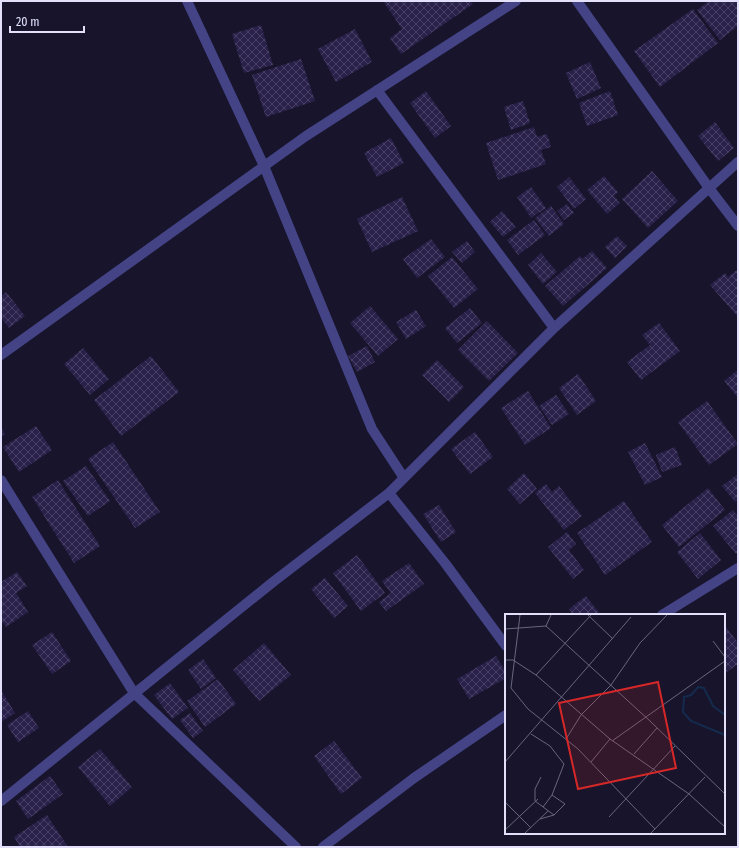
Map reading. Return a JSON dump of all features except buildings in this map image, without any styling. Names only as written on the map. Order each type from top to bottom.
[{"type":"street","points":[[187,1],[264,166],[372,429],[404,478]]},
{"type":"street","points":[[1,355],[306,136],[516,1]]},
{"type":"street","points":[[578,1],[709,188],[738,226]]},
{"type":"street","points":[[377,90],[554,328]]},
{"type":"street","points":[[1,801],[273,582],[389,493],[554,328],[738,162]]},
{"type":"street","points":[[1,480],[134,693],[296,847]]},
{"type":"street","points":[[389,493],[445,563],[505,645]]},
{"type":"street","points":[[664,614],[738,568]]},
{"type":"street","points":[[323,847],[414,778],[505,716]]}]
